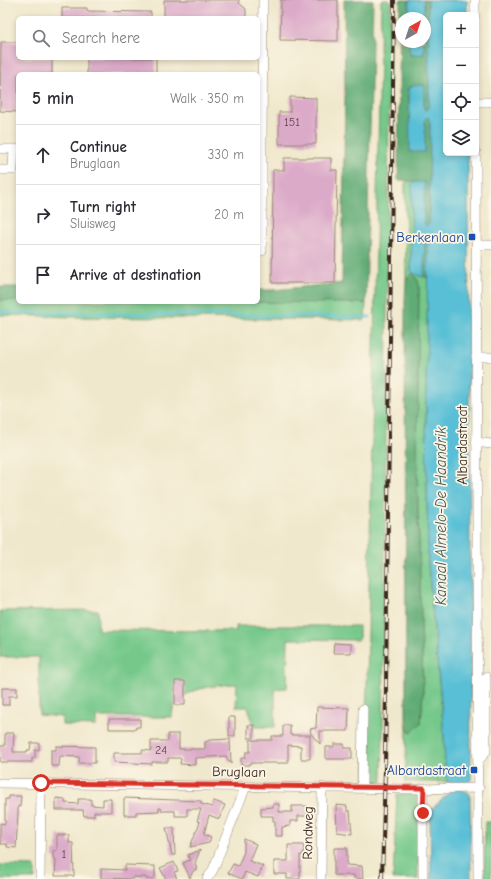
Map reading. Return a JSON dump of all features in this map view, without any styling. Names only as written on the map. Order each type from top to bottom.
[{"type":"street","points":[[262,252],[260,145],[263,0]]},
{"type":"street","points":[[475,0],[475,12]]},
{"type":"street","points":[[479,102],[491,102]]},
{"type":"street","points":[[0,149],[16,149],[13,170],[0,170]]},
{"type":"street","name":"Albardastraat","points":[[476,156],[476,442],[485,677],[478,761],[478,879]]},
{"type":"street","points":[[476,245],[491,245]]},
{"type":"street","points":[[476,357],[491,357]]},
{"type":"street","points":[[476,442],[491,444]]},
{"type":"street","points":[[362,788],[363,709]]},
{"type":"street","name":"Bruglaan","points":[[0,783],[362,788],[478,788]]},
{"type":"street","points":[[40,879],[41,783]]},
{"type":"street","points":[[207,879],[213,870],[246,786]]},
{"type":"street","name":"Rondweg","points":[[321,879],[322,787]]},
{"type":"street","points":[[423,879],[424,788]]},
{"type":"green space","points":[[344,0],[373,0],[366,303],[260,302],[260,290],[342,283],[345,95]]},
{"type":"green space","points":[[381,0],[390,0],[382,782],[365,782]]},
{"type":"green space","points":[[400,0],[409,0],[409,12],[400,12]]},
{"type":"green space","points":[[424,0],[428,0],[428,12],[424,12]]},
{"type":"green space","points":[[399,48],[410,48],[411,55],[424,54],[424,48],[428,48],[428,109],[425,110],[424,107],[424,85],[409,88],[410,152],[412,153],[425,119],[428,117],[430,123],[428,226],[425,225],[424,222],[424,183],[398,180]]},
{"type":"green space","points":[[409,179],[414,182],[412,185],[411,270],[413,273],[428,278],[426,404],[428,563],[444,734],[445,775],[448,782],[405,782],[407,728],[410,732],[421,723],[423,692],[417,470],[419,287],[418,281],[407,277],[406,280],[405,183]]},
{"type":"green space","points":[[427,239],[429,240],[427,278],[423,276],[425,242]]},
{"type":"green space","points":[[413,273],[418,281],[419,287],[417,470],[423,692],[421,723],[412,732],[407,728],[406,722],[405,302],[406,280]]},
{"type":"green space","points":[[0,287],[16,287],[16,301],[0,300]]},
{"type":"green space","points":[[0,300],[16,300],[16,304],[366,303],[365,320],[0,315]]},
{"type":"green space","points":[[98,610],[98,630],[236,631],[236,626],[359,626],[359,640],[288,639],[287,688],[275,689],[275,727],[254,727],[248,707],[236,707],[237,684],[207,687],[186,695],[179,700],[174,708],[172,717],[96,717],[96,726],[62,725],[62,717],[39,715],[39,657],[0,657],[0,611]]},
{"type":"green space","points":[[397,794],[416,794],[418,800],[418,879],[393,879]]},
{"type":"green space","points":[[485,822],[491,822],[491,879],[484,879]]},
{"type":"green space","points":[[0,865],[35,866],[35,879],[0,879]]},
{"type":"water","points":[[409,0],[424,0],[424,12],[409,12]]},
{"type":"water","name":"Kanaal Almelo-De Haandrik","points":[[428,0],[467,0],[467,12],[443,12],[443,156],[468,156],[471,780],[468,783],[462,783],[462,791],[470,794],[471,879],[431,879],[430,811],[451,791],[451,782],[448,782],[445,775],[444,734],[428,563],[426,404],[428,239],[425,242],[424,275],[422,277],[413,273],[411,270],[412,185],[414,182],[425,182],[424,222],[426,226],[429,224],[430,123],[428,117],[425,119],[425,152],[410,152],[409,88],[414,85],[424,85],[424,107],[425,110],[428,109],[428,48],[431,48],[431,12],[428,12]]},
{"type":"water","points":[[409,48],[424,48],[424,54],[410,55]]},
{"type":"building","points":[[164,0],[239,0],[239,3],[246,9],[246,16],[164,16]]},
{"type":"building","points":[[281,0],[338,0],[338,41],[280,40]]},
{"type":"building","points":[[62,8],[87,8],[87,11],[151,12],[151,16],[62,16]]},
{"type":"building","points":[[1,42],[16,42],[16,60],[52,60],[52,72],[16,72],[16,112],[0,111]]},
{"type":"building","points":[[87,60],[156,60],[156,72],[87,72]]},
{"type":"building","points":[[290,97],[316,98],[316,144],[279,144],[279,112],[290,112]]},
{"type":"building","points":[[284,158],[331,158],[331,170],[337,170],[335,283],[272,283],[273,170],[284,170]]},
{"type":"building","points":[[334,643],[351,644],[351,653],[333,653]]},
{"type":"building","points":[[175,681],[185,681],[185,705],[175,705]]},
{"type":"building","points":[[2,688],[17,688],[17,696],[9,696],[9,705],[2,705]]},
{"type":"building","points":[[317,707],[349,708],[348,731],[320,731],[320,744],[311,734],[310,729],[316,728]]},
{"type":"building","points":[[229,717],[235,717],[235,736],[229,736]]},
{"type":"building","points":[[109,719],[140,719],[140,727],[136,727],[136,729],[109,729]]},
{"type":"building","points":[[248,725],[254,725],[254,738],[248,738]]},
{"type":"building","points":[[283,725],[290,725],[290,735],[310,735],[310,759],[301,759],[301,746],[288,745],[288,763],[250,763],[250,765],[241,765],[241,758],[245,758],[246,752],[250,752],[250,740],[272,740],[272,736],[283,736]]},
{"type":"building","points":[[5,733],[14,733],[13,752],[27,752],[27,750],[30,750],[31,743],[39,743],[39,750],[35,750],[35,758],[32,758],[32,762],[0,762],[0,746],[5,746]]},
{"type":"building","points":[[168,734],[179,734],[179,749],[205,749],[205,742],[210,740],[230,739],[231,764],[226,756],[195,758],[195,765],[180,764],[181,758],[168,758],[168,762],[152,762],[152,764],[114,762],[114,753],[142,753],[142,750],[151,751],[151,741],[168,741]]},
{"type":"building","points":[[334,744],[344,744],[344,748],[352,748],[352,759],[326,759],[326,747],[334,747]]},
{"type":"building","points":[[56,746],[95,747],[95,763],[79,763],[79,757],[60,756],[59,766],[51,766],[51,750],[56,750]]},
{"type":"building","points":[[9,796],[21,796],[20,807],[18,806],[16,848],[7,847],[7,844],[0,844],[0,823],[5,824],[5,799],[9,799]]},
{"type":"building","points":[[56,798],[65,799],[65,803],[78,804],[78,799],[91,799],[91,805],[103,806],[103,799],[111,799],[111,812],[94,812],[94,816],[84,816],[83,810],[56,810]]},
{"type":"building","points":[[124,798],[201,801],[201,804],[212,807],[214,801],[225,805],[219,819],[209,815],[204,834],[211,837],[209,843],[190,847],[200,822],[197,821],[201,809],[187,809],[187,816],[175,816],[175,811],[162,811],[161,808],[159,808],[159,811],[136,812],[136,815],[124,815]]},
{"type":"building","points":[[273,804],[279,804],[279,812],[292,812],[292,806],[307,806],[307,816],[298,816],[298,821],[290,821],[290,826],[282,827],[282,836],[275,836],[275,821],[273,821],[273,816],[261,816],[261,808],[273,807]]},
{"type":"building","points":[[336,805],[347,806],[347,811],[350,811],[352,834],[337,832]]},
{"type":"building","points":[[166,828],[174,828],[175,855],[172,855]]},
{"type":"building","points":[[57,835],[69,835],[69,843],[73,843],[74,876],[55,876],[56,859],[53,858],[53,851],[57,850]]},
{"type":"building","points":[[244,839],[256,844],[249,861],[263,866],[258,877],[245,872],[242,879],[228,873],[233,864],[238,866],[244,852]]},
{"type":"building","points":[[288,845],[304,845],[303,855],[300,855],[300,879],[287,879],[287,874],[274,874],[274,861],[288,861]]},
{"type":"building","points":[[334,848],[347,848],[347,865],[362,866],[363,879],[354,878],[354,875],[334,875]]},
{"type":"building","points":[[200,850],[195,863],[197,869],[193,871],[190,878],[183,863],[190,860],[188,855]]},
{"type":"building","points":[[174,862],[178,871],[174,872],[177,879],[166,879],[160,868]]},
{"type":"building","points":[[125,865],[155,866],[155,877],[153,879],[146,879],[146,877],[133,877],[133,879],[101,878],[101,869],[125,870]]},
{"type":"waterway","points":[[0,312],[370,317]]},
{"type":"railway","points":[[382,879],[385,768],[394,0]]},
{"type":"place","name":"Berkenlaan","points":[[472,237]]},
{"type":"place","name":"Albardastraat","points":[[474,770]]},
{"type":"route","points":[[41,783],[407,789],[424,788],[423,813]]}]
